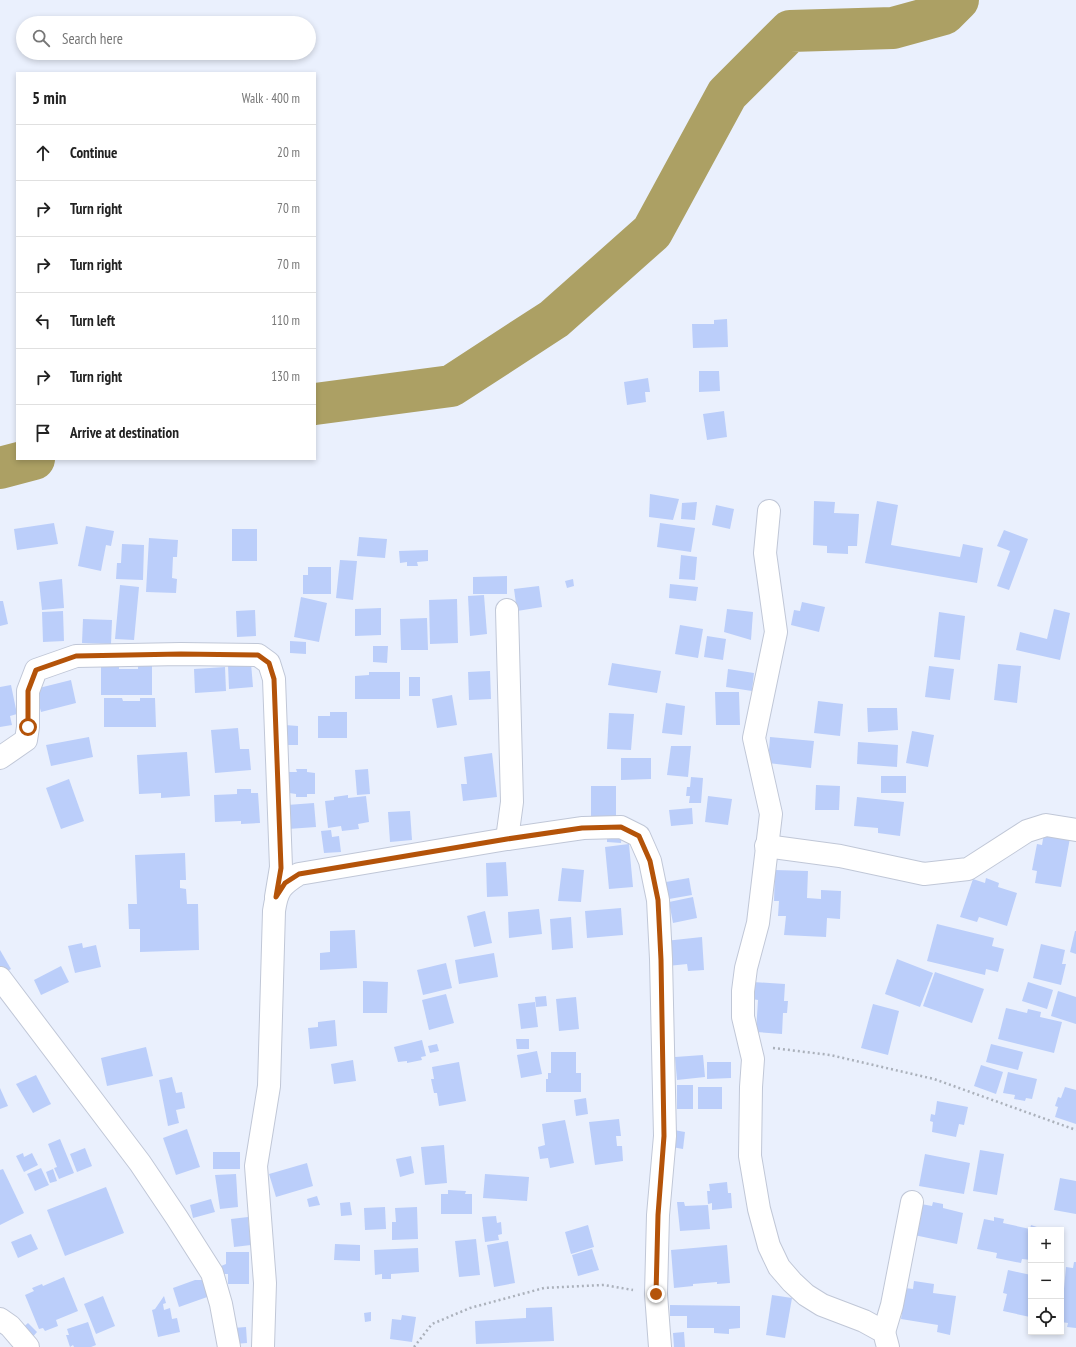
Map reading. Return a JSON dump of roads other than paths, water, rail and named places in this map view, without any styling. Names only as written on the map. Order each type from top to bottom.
[{"type":"street","points":[[769,511],[765,553],[776,632],[754,738],[771,814],[758,923],[746,968],[743,991],[743,1017],[751,1045],[753,1059],[750,1156],[759,1210],[769,1246],[779,1267],[806,1295],[822,1305],[864,1320],[886,1339]]},
{"type":"street","points":[[507,610],[512,802],[507,839]]},
{"type":"street","points":[[0,758],[26,740],[28,727],[28,691],[36,670],[76,656],[181,654],[258,655],[269,663],[274,679],[281,868],[274,911],[269,1086],[256,1166],[265,1283],[263,1347]]},
{"type":"street","points":[[766,846],[840,856],[924,874],[968,868],[1027,831],[1046,825],[1076,830]]},
{"type":"street","points":[[276,897],[285,883],[299,874],[507,839],[582,828],[621,827],[639,836],[650,861],[658,907],[661,960],[664,1136],[660,1188],[656,1294],[660,1347]]},
{"type":"street","points":[[0,978],[140,1162],[212,1273],[221,1304],[229,1347]]},
{"type":"street","points":[[886,1339],[912,1202]]},
{"type":"street","points":[[0,1319],[10,1326],[28,1347]]},
{"type":"waterway","points":[[316,404],[451,386],[554,319],[652,232],[727,94],[790,31],[893,28],[944,14],[958,0]]},
{"type":"waterway","points":[[0,468],[30,460]]}]
